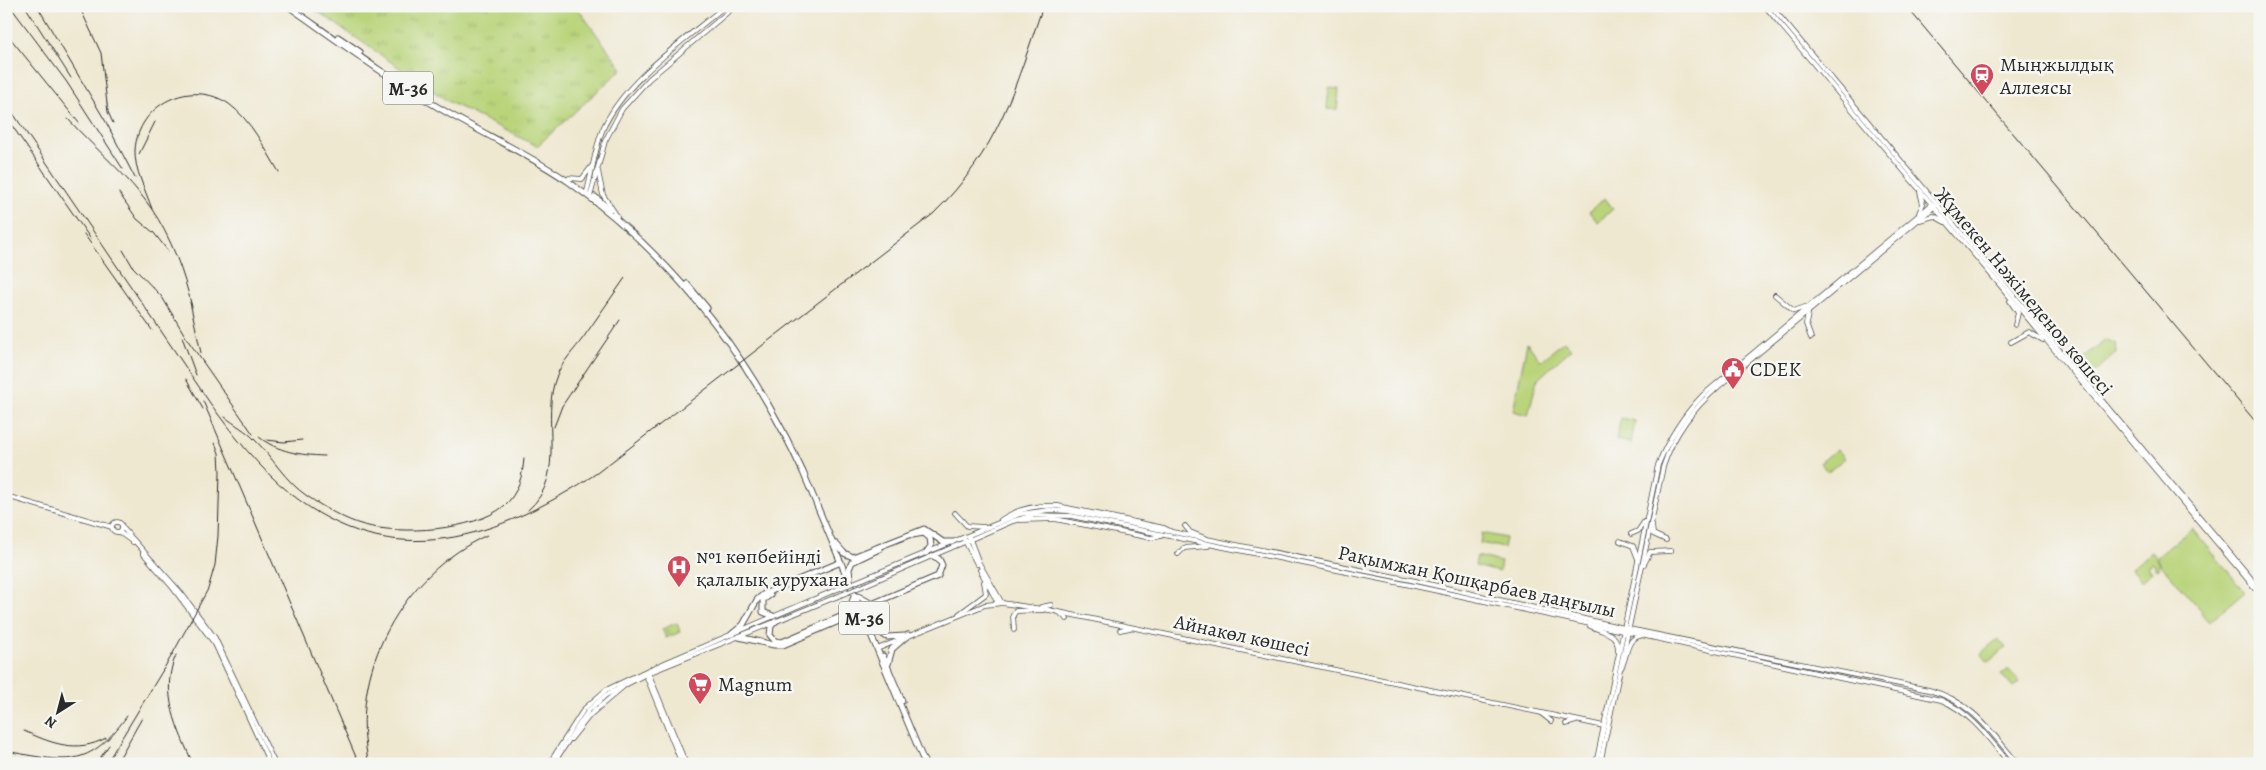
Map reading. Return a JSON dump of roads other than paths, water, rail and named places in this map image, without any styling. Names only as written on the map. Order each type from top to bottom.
[{"type":"main road","name":"M-36","points":[[288,6],[432,104],[535,160],[589,195],[618,216],[667,263],[723,328],[744,356],[771,401],[836,544],[856,596]]},
{"type":"main road","name":"M-36","points":[[293,6],[431,99],[569,178],[646,245],[717,325],[741,358],[768,402],[804,472],[926,764]]},
{"type":"main road","points":[[589,195],[593,164],[602,131],[613,110],[627,92],[725,6]]},
{"type":"main road","points":[[589,195],[612,125],[632,96],[735,6]]},
{"type":"main road","name":"Жұмекен Нәжімеденов көшесі","points":[[1765,6],[1919,190],[1934,204],[1948,224],[2260,594]]},
{"type":"main road","name":"Жұмекен Нәжімеденов көшесі","points":[[1771,6],[1934,204],[2260,589]]},
{"type":"main road","points":[[569,178],[582,179],[593,164]]},
{"type":"main road","points":[[597,169],[603,195],[618,216]]},
{"type":"main road","points":[[1917,216],[1923,204],[1919,190]]},
{"type":"main road","points":[[1598,764],[1663,467],[1668,450],[1681,427],[1706,398],[1816,301],[1917,216],[1934,204]]},
{"type":"main road","points":[[1627,630],[1658,464],[1670,436],[1679,421],[1703,394],[1810,311],[1918,221],[1934,204]]},
{"type":"main road","points":[[1918,221],[1934,216],[1948,224]]},
{"type":"main road","points":[[2006,292],[2018,313],[2015,325]]},
{"type":"main road","points":[[1775,295],[1794,311],[1816,301]]},
{"type":"main road","points":[[1810,311],[1806,324],[1811,338]]},
{"type":"main road","points":[[2011,342],[2031,332],[2050,345]]},
{"type":"main road","points":[[6,496],[94,522],[113,525],[120,523],[130,537],[181,593],[210,631],[275,764]]},
{"type":"main road","name":"Рақымжан Қошқарбаев даңғылы","points":[[549,764],[577,719],[592,701],[606,690],[762,621],[775,619],[836,597],[933,556],[989,526],[1030,512],[1057,510],[1583,623],[1627,630],[1641,636],[1942,700],[1961,709],[1974,720],[2010,764]]},
{"type":"main road","points":[[955,513],[967,526],[976,528],[989,526]]},
{"type":"main road","name":"Рақымжан Қошқарбаев даңғылы","points":[[553,764],[581,719],[595,703],[647,672],[739,636],[833,592],[952,542],[1013,520],[1034,515],[1063,514],[1163,535],[1410,580],[1627,630],[1929,690],[1956,699],[1977,715],[2018,764]]},
{"type":"main road","points":[[1653,514],[1653,534],[1666,540]]},
{"type":"main road","points":[[1631,534],[1640,529],[1647,518]]},
{"type":"main road","points":[[113,525],[114,532],[130,537]]},
{"type":"main road","points":[[119,532],[122,526]]},
{"type":"main road","points":[[1184,526],[1190,532],[1211,543]]},
{"type":"main road","points":[[836,544],[844,554],[853,556],[924,529],[943,542],[952,542]]},
{"type":"main road","points":[[850,578],[849,569],[855,560],[915,534],[924,533],[930,538],[931,546],[926,552]]},
{"type":"main road","points":[[957,616],[986,594],[986,586],[966,538]]},
{"type":"main road","points":[[966,538],[1000,603]]},
{"type":"main road","points":[[1620,541],[1633,546],[1639,560]]},
{"type":"main road","points":[[1178,554],[1184,548],[1211,543]]},
{"type":"main road","points":[[1639,578],[1650,552],[1671,551]]},
{"type":"main road","points":[[841,564],[765,597],[762,603],[763,612],[775,619],[770,632],[775,641],[782,642],[847,614],[856,596],[872,604],[938,576],[942,565],[939,559],[933,556]]},
{"type":"main road","points":[[732,634],[744,624],[757,600],[764,594],[841,564]]},
{"type":"main road","points":[[979,568],[1000,603]]},
{"type":"main road","name":"Айнакөл көшесі","points":[[878,648],[985,605],[1000,603],[1049,610],[1604,726]]},
{"type":"main road","points":[[1037,608],[1051,605]]},
{"type":"main road","points":[[1014,630],[1013,616],[1016,611],[1049,610]]},
{"type":"main road","points":[[1058,612],[1067,619]]},
{"type":"main road","points":[[739,636],[774,645],[783,645],[850,618],[857,619],[887,637],[908,635]]},
{"type":"main road","points":[[1583,623],[1614,635],[1617,641],[1618,660]]},
{"type":"main road","points":[[1120,630],[1132,627]]},
{"type":"main road","points":[[889,670],[890,653],[908,635]]},
{"type":"main road","points":[[1619,670],[1625,660],[1632,640],[1641,636]]},
{"type":"main road","points":[[1598,764],[1618,660],[1625,638]]},
{"type":"main road","name":"M-36","points":[[878,648],[889,670],[926,764]]},
{"type":"main road","points":[[647,672],[682,764]]},
{"type":"main road","points":[[647,672],[686,764]]},
{"type":"main road","points":[[1540,712],[1551,720]]},
{"type":"main road","points":[[1566,724],[1578,720]]},
{"type":"main road","points":[[258,732],[270,764]]},
{"type":"water","points":[[770,6],[819,6],[811,14],[794,14],[765,11]]},
{"type":"tram line","points":[[1906,6],[2260,427]]},
{"type":"railway","points":[[10,6],[66,81],[123,169]]},
{"type":"railway","points":[[25,6],[71,78]]},
{"type":"railway","points":[[79,6],[101,53],[108,112],[113,123]]},
{"type":"railway","points":[[6,103],[210,403],[237,439],[268,473],[290,493],[328,519],[367,534],[406,540],[445,538],[484,530],[522,515],[560,496],[597,473],[933,214],[974,166],[1002,118],[1023,65],[1043,6]]},
{"type":"railway","points":[[39,9],[106,122],[135,178]]},
{"type":"railway","points":[[6,33],[79,123]]},
{"type":"railway","points":[[152,209],[136,165],[135,150],[138,134],[156,108],[169,100],[183,95],[199,94],[214,97],[229,104],[251,126],[279,172]]},
{"type":"railway","points":[[6,117],[90,238]]},
{"type":"railway","points":[[68,119],[122,173],[151,208],[165,231],[176,256],[192,307]]},
{"type":"railway","points":[[139,154],[155,122]]},
{"type":"railway","points":[[119,193],[137,219],[154,233],[168,251]]},
{"type":"railway","points":[[84,234],[152,330]]},
{"type":"railway","points":[[123,250],[133,267],[162,297],[187,339],[253,434]]},
{"type":"railway","points":[[528,510],[540,496],[547,480],[551,446],[552,392],[559,370],[625,278]]},
{"type":"railway","points":[[190,302],[201,353]]},
{"type":"railway","points":[[554,427],[562,406],[620,320]]},
{"type":"railway","points":[[182,337],[196,375]]},
{"type":"railway","points":[[186,379],[203,409]]},
{"type":"railway","points":[[203,401],[359,764]]},
{"type":"railway","points":[[225,417],[252,437],[292,483],[307,496],[349,520],[379,528],[397,530],[437,529],[475,521],[491,514],[504,506],[513,496],[521,477],[524,458]]},
{"type":"railway","points":[[259,437],[274,446],[290,452],[324,456]]},
{"type":"railway","points":[[267,440],[284,442],[302,440]]},
{"type":"railway","points":[[106,764],[172,655],[208,589],[215,565],[218,536],[220,472],[219,453],[215,443]]},
{"type":"railway","points":[[369,764],[364,729],[366,694],[375,661],[388,629],[407,600],[430,574],[457,552],[487,535]]},
{"type":"railway","points":[[176,655],[171,669],[170,697],[177,724],[193,764]]},
{"type":"railway","points":[[6,751],[45,758],[74,758],[87,754],[100,746],[127,716]]},
{"type":"railway","points":[[116,764],[142,718]]},
{"type":"railway","points":[[24,731],[54,743],[74,746],[95,743],[106,738]]},
{"type":"railway","points":[[96,764],[109,745]]},
{"type":"place","name":"Мыңжылдық Аллеясы","points":[[1982,96]]},
{"type":"place","name":"CDEK","points":[[1733,390]]},
{"type":"place","name":"№1 көпбейінді қалалық аурухана","points":[[679,588]]},
{"type":"place","name":"Magnum","points":[[700,705]]}]
